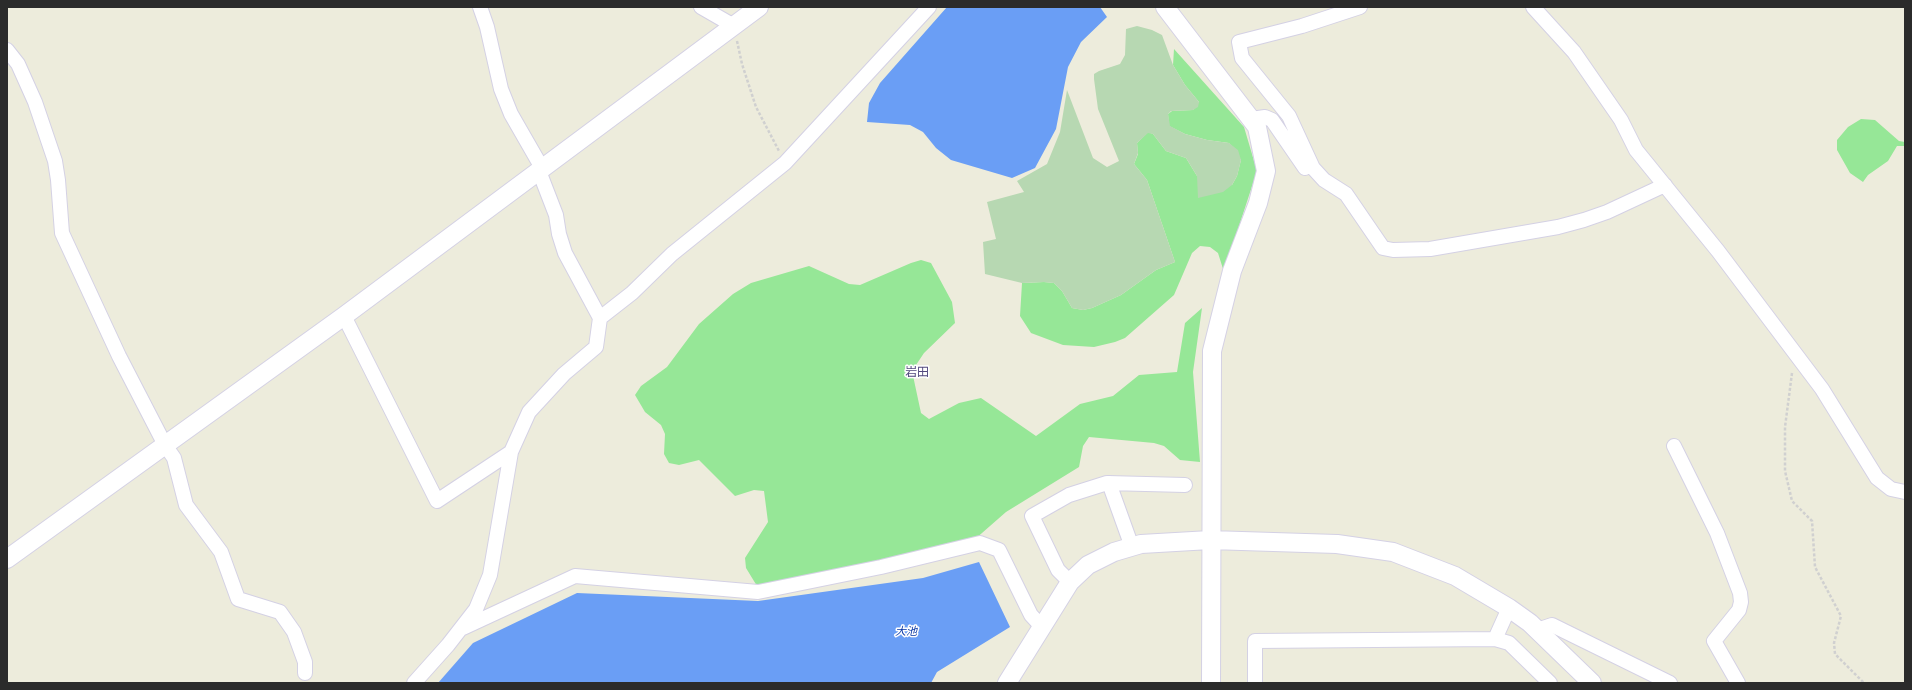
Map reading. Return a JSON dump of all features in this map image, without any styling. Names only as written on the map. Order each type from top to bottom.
[{"type":"street","points":[[414,683],[460,630],[476,609],[490,575],[511,452],[529,412],[564,374],[596,347],[600,318],[565,253],[559,234],[556,215],[540,170],[511,114],[501,89],[487,27],[480,7]]},
{"type":"street","points":[[701,7],[734,26]]},
{"type":"street","points":[[7,559],[344,316],[759,7]]},
{"type":"street","points":[[600,318],[632,293],[672,254],[785,163],[928,7]]},
{"type":"street","points":[[1165,7],[1257,127],[1266,170],[1258,203],[1232,271],[1212,351],[1210,540],[1211,683]]},
{"type":"street","points":[[1360,7],[1302,26],[1239,42],[1242,58],[1289,116],[1313,168],[1346,194],[1383,248],[1393,250],[1430,249],[1558,227],[1607,212],[1665,185]]},
{"type":"street","points":[[1533,7],[1574,52],[1621,120],[1636,150],[1795,352],[1822,389],[1877,478],[1891,489],[1905,492]]},
{"type":"street","points":[[7,50],[18,64],[35,102],[55,161],[62,233],[119,356],[165,445],[174,458],[186,505],[221,552],[238,599],[280,612],[294,632],[305,662],[305,673]]},
{"type":"street","points":[[1251,119],[1265,117],[1272,120],[1307,172],[1318,173]]},
{"type":"street","points":[[344,316],[437,501],[511,452]]},
{"type":"street","points":[[1674,446],[1716,533],[1740,593],[1742,602],[1739,610],[1714,641],[1738,683]]},
{"type":"street","points":[[1110,483],[1132,547]]},
{"type":"street","points":[[1070,582],[1058,570],[1032,516],[1069,495],[1110,483],[1185,485]]},
{"type":"street","points":[[1012,682],[1042,627],[1070,582],[1088,565],[1114,552],[1141,544],[1210,540],[1337,544],[1393,552],[1455,576],[1509,608],[1537,630],[1592,683]]},
{"type":"street","points":[[460,630],[575,576],[758,592],[881,567],[980,543],[999,550],[1031,615],[1042,627]]},
{"type":"street","points":[[1495,639],[1509,608]]},
{"type":"street","points":[[1537,630],[1552,625],[1670,683]]},
{"type":"street","points":[[1255,683],[1255,641],[1495,639],[1509,643],[1550,683]]},
{"type":"path","points":[[734,26],[742,64],[756,107],[785,163]]},
{"type":"path","points":[[1795,352],[1785,427],[1785,471],[1792,500],[1812,521],[1815,567],[1841,616],[1834,643],[1835,654],[1864,683]]},
{"type":"green space","points":[[1137,26],[1152,30],[1162,35],[1173,65],[1185,85],[1199,102],[1198,107],[1193,110],[1171,111],[1168,114],[1170,126],[1185,134],[1207,140],[1229,143],[1238,150],[1241,160],[1237,176],[1232,185],[1223,192],[1198,198],[1197,176],[1186,158],[1166,151],[1153,134],[1148,133],[1137,143],[1138,153],[1134,164],[1147,180],[1175,262],[1156,270],[1121,295],[1092,308],[1083,310],[1072,308],[1062,291],[1054,283],[1022,283],[985,274],[983,242],[996,239],[987,202],[1024,192],[1017,181],[1047,164],[1060,132],[1067,90],[1093,158],[1107,167],[1119,161],[1098,109],[1094,74],[1120,64],[1125,55],[1126,29]]},
{"type":"green space","points":[[1174,49],[1244,127],[1257,171],[1224,272],[1218,253],[1210,247],[1200,246],[1192,253],[1174,295],[1125,338],[1115,342],[1094,347],[1063,345],[1031,333],[1020,316],[1022,283],[1054,283],[1062,291],[1072,308],[1083,310],[1092,308],[1121,295],[1156,270],[1175,262],[1147,180],[1134,164],[1138,154],[1137,143],[1148,132],[1153,134],[1166,151],[1186,158],[1197,176],[1232,185],[1237,176],[1241,160],[1229,143],[1207,140],[1185,134],[1169,126],[1168,114],[1172,111],[1193,110],[1199,102],[1185,85],[1173,65]]},
{"type":"green space","points":[[1861,119],[1875,120],[1899,141],[1905,142],[1905,146],[1897,146],[1888,161],[1868,175],[1863,182],[1850,173],[1837,150],[1837,140],[1848,127]]},
{"type":"green space","points":[[921,260],[931,263],[952,302],[955,323],[924,353],[912,371],[921,413],[929,419],[959,403],[981,398],[1036,436],[1080,404],[1113,396],[1139,375],[1177,372],[1185,323],[1202,308],[1193,372],[1200,462],[1180,460],[1164,446],[1154,443],[1089,437],[1083,446],[1079,467],[1006,512],[974,540],[757,586],[746,568],[745,558],[768,522],[764,491],[754,490],[735,496],[699,460],[679,465],[669,463],[664,454],[665,434],[661,425],[645,412],[635,395],[641,386],[667,367],[699,324],[733,294],[751,283],[809,266],[849,284],[860,285]]},
{"type":"water","points":[[947,7],[1100,7],[1107,17],[1081,42],[1068,67],[1056,129],[1035,168],[1012,178],[951,160],[936,148],[923,132],[910,125],[867,122],[869,103],[880,83]]},
{"type":"water","name":"大池","points":[[979,562],[1010,627],[937,672],[931,683],[438,683],[473,643],[577,593],[758,601],[923,578]]},
{"type":"district","name":"岩田","points":[[917,373]]}]
